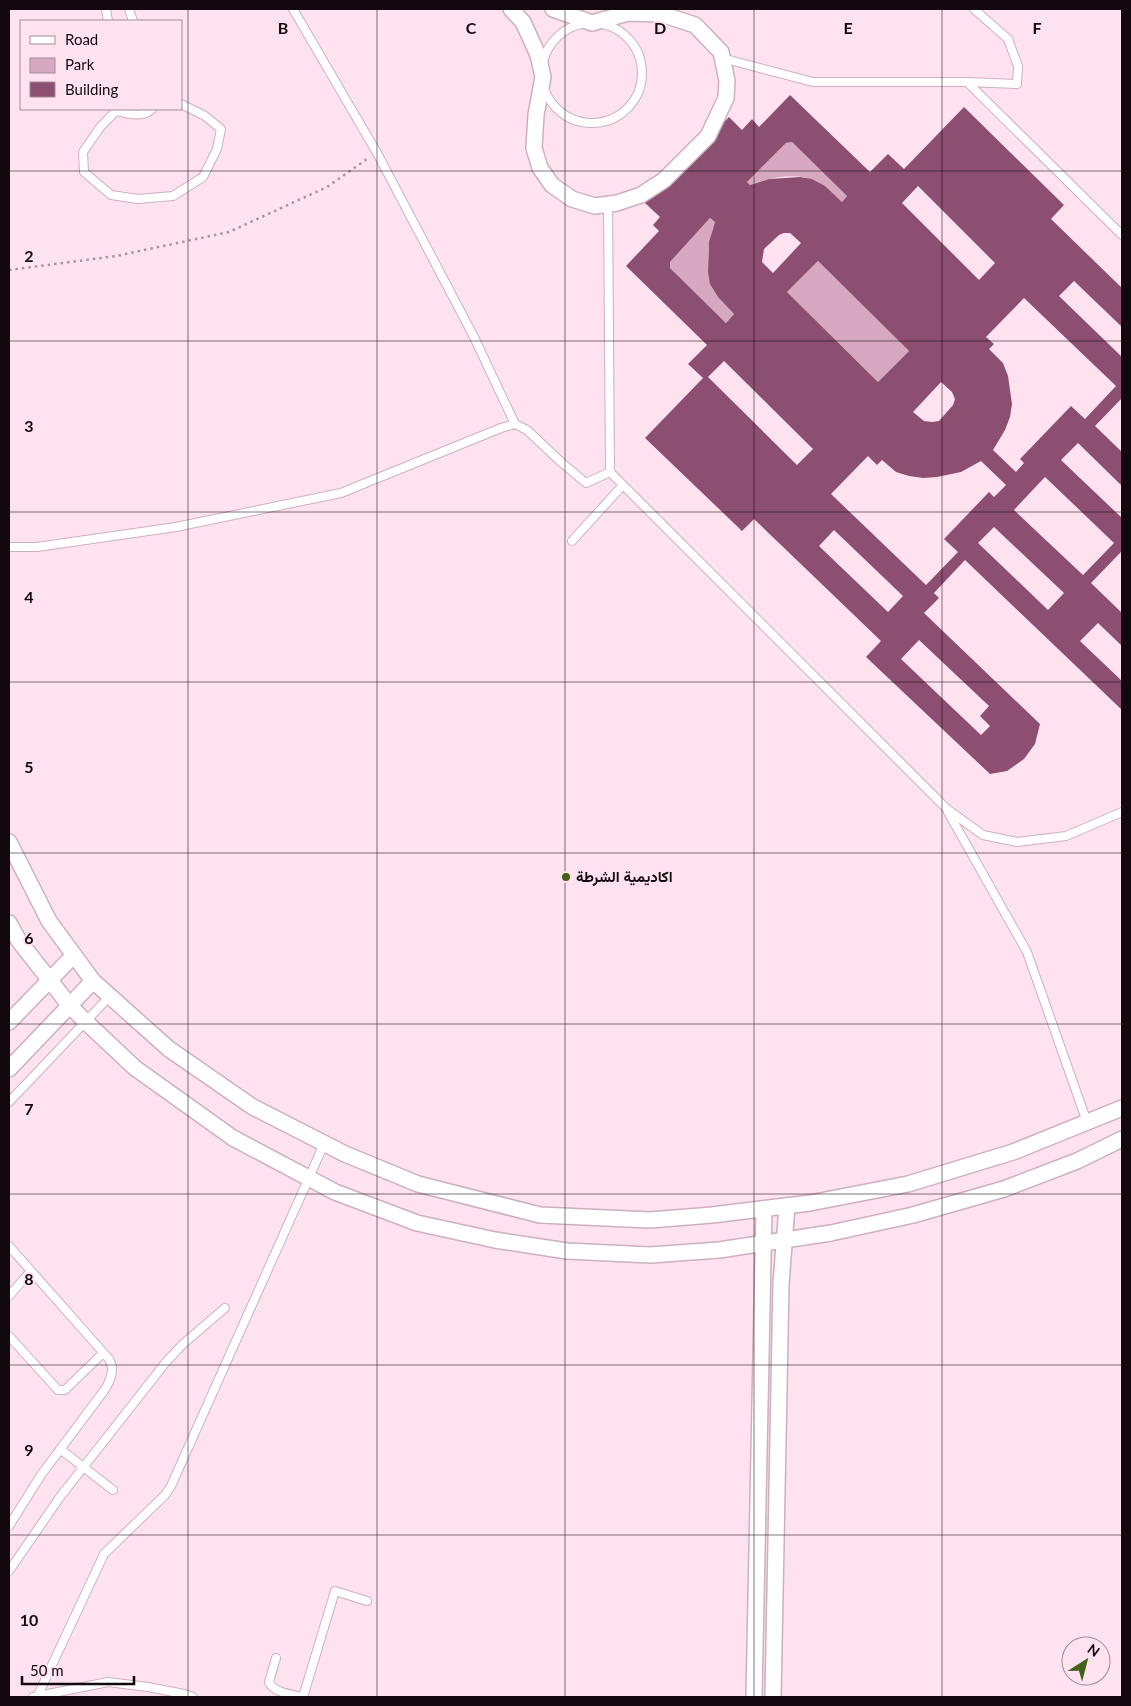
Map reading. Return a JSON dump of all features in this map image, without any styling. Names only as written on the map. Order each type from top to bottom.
[{"type":"street","points":[[511,9],[523,22],[538,55],[543,77],[536,115],[534,148],[540,168],[552,185],[572,199],[595,206],[617,203],[640,195],[664,180],[708,136],[726,98],[727,81],[721,52],[695,25],[661,14],[628,14],[592,24],[553,9]]},
{"type":"street","points":[[9,842],[49,920],[93,981],[169,1049],[253,1107],[345,1154],[418,1184],[540,1215],[650,1220],[810,1203],[908,1184],[1013,1152],[1122,1108]]},
{"type":"street","points":[[9,923],[19,941],[70,1006],[85,1021],[136,1068],[233,1138],[335,1192],[417,1223],[495,1240],[568,1250],[650,1254],[719,1250],[831,1233],[913,1215],[1004,1189],[1077,1161],[1122,1139]]},
{"type":"street","points":[[9,1022],[74,955]]},
{"type":"street","points":[[9,1069],[93,981]]},
{"type":"street","points":[[773,1697],[782,1284],[787,1206]]},
{"type":"street","points":[[754,1697],[764,1209]]},
{"type":"lane","points":[[293,9],[377,153],[472,334],[515,424],[527,430],[586,483],[610,472]]},
{"type":"lane","points":[[722,58],[813,82],[967,82],[1017,84],[1018,66],[1008,39],[974,9]]},
{"type":"lane","points":[[583,23],[592,24],[605,24],[623,34],[638,50],[642,70],[640,91],[630,108],[612,119],[592,124],[570,119],[554,107],[543,88],[543,67],[549,47],[564,32],[583,23]]},
{"type":"lane","points":[[967,82],[1122,235]]},
{"type":"lane","points":[[152,110],[142,115],[129,114],[117,110],[101,126],[83,152],[84,172],[111,195],[138,199],[173,196],[203,177],[217,149],[221,129],[204,116],[182,105]]},
{"type":"lane","points":[[608,204],[610,472],[947,809],[983,836],[1017,842],[1066,836],[1122,812]]},
{"type":"lane","points":[[9,547],[37,547],[176,527],[341,493],[515,424]]},
{"type":"lane","points":[[572,541],[623,485]]},
{"type":"lane","points":[[947,809],[1027,952],[1087,1122]]},
{"type":"lane","points":[[9,1102],[109,996]]},
{"type":"lane","points":[[35,1697],[104,1554],[165,1495],[171,1486],[324,1144]]},
{"type":"lane","points":[[9,1246],[103,1353],[113,1369],[106,1388],[41,1475],[9,1526]]},
{"type":"lane","points":[[9,1296],[31,1271]]},
{"type":"lane","points":[[9,1571],[60,1497],[166,1362],[183,1344],[225,1308]]},
{"type":"lane","points":[[9,1336],[58,1390],[62,1391],[103,1353]]},
{"type":"lane","points":[[60,1449],[113,1490]]},
{"type":"lane","points":[[276,1658],[269,1682],[270,1685],[278,1690],[302,1697],[334,1591],[367,1601]]},
{"type":"lane","points":[[35,1697],[108,1682],[193,1697]]},
{"type":"lane","points":[[70,1697],[74,1688]]},
{"type":"path","points":[[9,270],[116,256],[229,232],[327,187],[377,153]]},
{"type":"green space","points":[[792,142],[847,196],[842,202],[821,184],[798,176],[764,180],[750,185],[747,182],[786,143]]},
{"type":"green space","points":[[710,218],[715,222],[710,240],[708,259],[711,278],[718,296],[734,314],[726,323],[670,268],[670,262]]},
{"type":"green space","points":[[818,261],[909,351],[878,382],[787,292]]},
{"type":"building","points":[[790,95],[870,172],[888,154],[904,169],[964,107],[1064,205],[1051,219],[1122,288],[1122,327],[1074,281],[1059,296],[1122,357],[1122,398],[1095,426],[1122,452],[1122,486],[1078,443],[1061,460],[1122,518],[1122,553],[1091,583],[1122,613],[1122,646],[1098,623],[1080,641],[1122,681],[1122,710],[965,560],[934,593],[939,598],[924,613],[1040,724],[1035,744],[1024,759],[1007,771],[990,774],[866,657],[881,641],[754,519],[742,531],[645,438],[703,378],[688,364],[707,345],[626,266],[659,231],[653,225],[660,217],[645,203],[729,117],[742,130],[752,119],[759,127]],"holes":[[[792,142],[847,196],[842,202],[825,186],[812,179],[800,177],[769,179],[750,185],[747,182],[786,143]],[[918,186],[995,263],[979,280],[902,203]],[[710,218],[715,222],[709,242],[708,272],[710,284],[718,297],[734,314],[726,323],[670,268],[670,262]],[[790,233],[801,243],[773,273],[762,262],[764,249],[779,235]],[[818,261],[909,351],[878,382],[787,292]],[[1024,298],[1116,386],[1085,419],[1071,406],[1020,459],[1024,463],[1016,472],[993,450],[1005,430],[1012,404],[1008,376],[1003,363],[989,349],[994,344],[986,337]],[[724,361],[813,449],[797,465],[708,377]],[[941,382],[952,392],[955,399],[953,405],[939,421],[924,421],[913,412]],[[868,456],[877,465],[882,460],[896,472],[923,478],[961,472],[981,461],[1006,485],[994,497],[989,492],[944,539],[958,552],[926,585],[831,494]],[[1045,477],[1114,543],[1083,575],[1014,510]],[[994,527],[1064,593],[1048,610],[978,543]],[[834,530],[903,596],[888,612],[819,546]],[[919,640],[989,706],[980,716],[990,726],[981,735],[901,659]]]},
{"type":"place","name":"اكاديمية الشرطة","points":[[566,877]]}]
